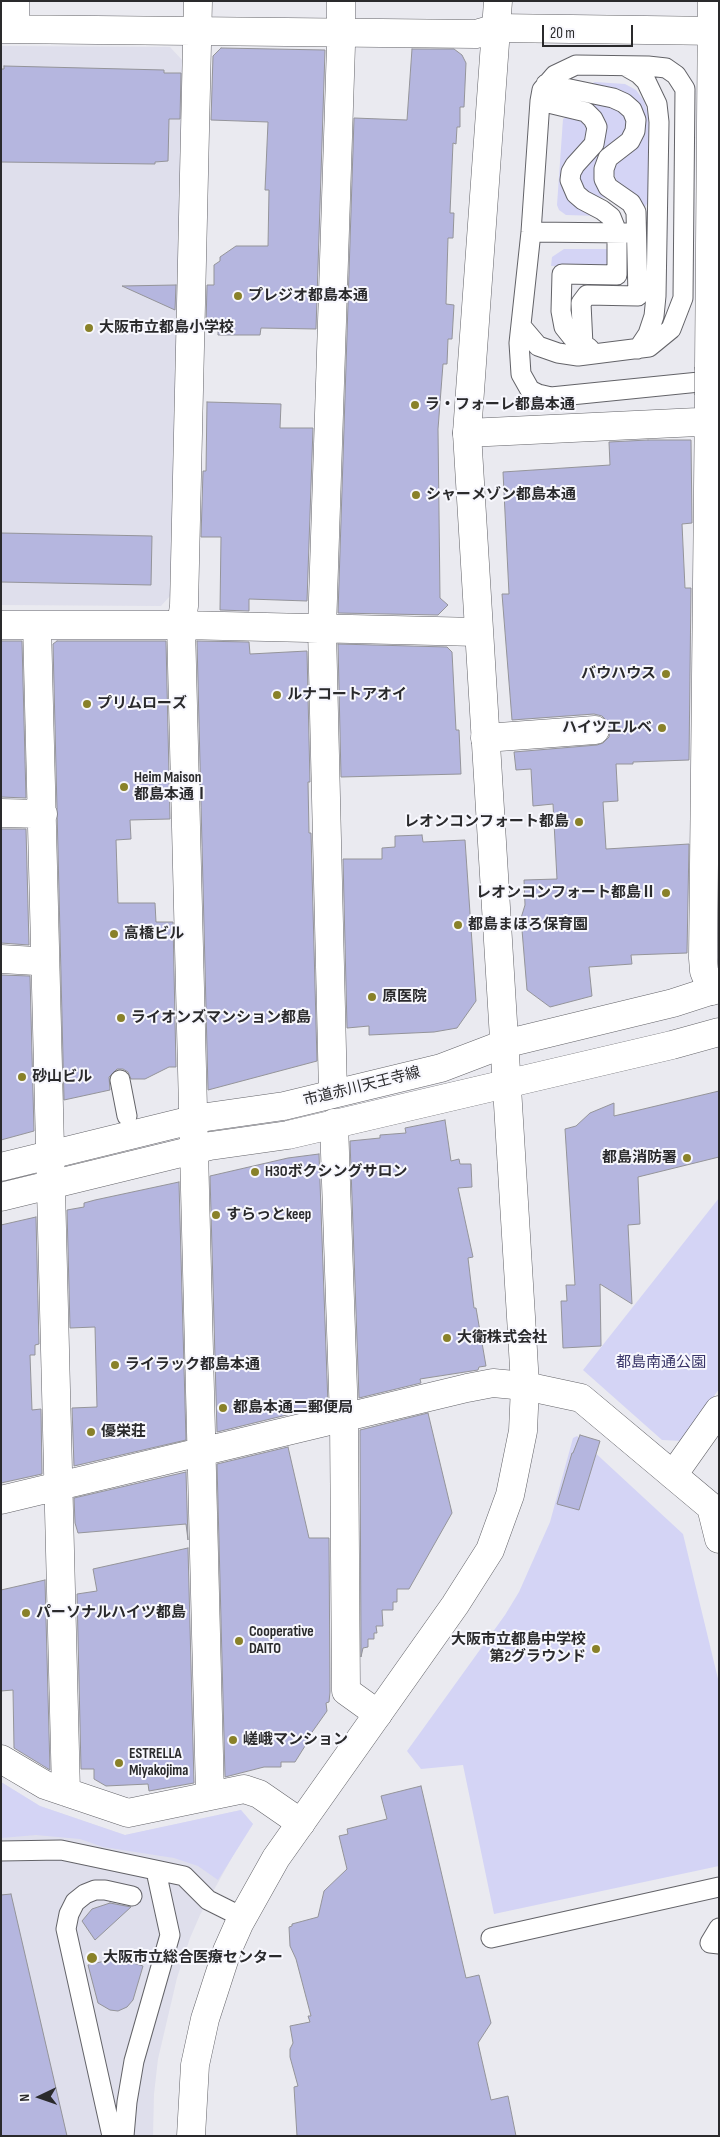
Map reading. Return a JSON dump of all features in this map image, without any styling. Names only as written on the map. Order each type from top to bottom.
[{"type":"street","points":[[15,1],[8,29],[476,34],[497,28],[715,31]]},
{"type":"street","points":[[198,1],[184,606],[182,625],[210,1795]]},
{"type":"street","points":[[333,1093],[322,629],[341,1]]},
{"type":"street","points":[[190,2136],[195,2065],[205,2019],[226,1951],[242,1917],[276,1858],[455,1606],[490,1550],[510,1495],[523,1431],[525,1386],[466,433],[498,1]]},
{"type":"street","points":[[712,1],[715,31],[713,397],[703,958],[704,971],[715,989]]},
{"type":"street","points":[[466,433],[713,397]]},
{"type":"street","points":[[1,625],[182,625],[478,632]]},
{"type":"street","points":[[38,625],[43,814],[41,961],[52,1185],[66,1792]]},
{"type":"street","points":[[485,738],[595,730]]},
{"type":"street","points":[[1,813],[43,814]]},
{"type":"street","points":[[1,959],[41,961]]},
{"type":"street","name":"市道赤川天王寺線","points":[[1,1167],[193,1120],[284,1106],[441,1068],[504,1044],[673,1003],[715,989]]},
{"type":"street","name":"市道赤川天王寺線","points":[[1,1197],[210,1146],[288,1135],[672,1045],[719,1032]]},
{"type":"street","points":[[334,1123],[344,1419],[346,1691],[378,1714]]},
{"type":"street","points":[[1,1500],[493,1383],[525,1386],[581,1398],[711,1507],[719,1539]]},
{"type":"street","points":[[673,1475],[719,1410]]},
{"type":"street","points":[[1,1759],[45,1785],[128,1813],[235,1790],[253,1791],[301,1823]]},
{"type":"lane","points":[[521,326],[538,346],[558,353],[578,356],[649,346],[671,329],[683,298],[685,89],[676,75],[666,68],[576,66],[562,70],[543,92],[519,343],[521,374],[530,390],[551,397],[713,397]]},
{"type":"lane","points":[[625,66],[640,74],[646,81],[657,104],[659,122],[654,316],[648,334],[638,349]]},
{"type":"lane","points":[[543,92],[586,112],[596,128],[594,144],[571,172],[572,187],[582,200],[611,217],[617,232],[618,275],[562,274],[561,311],[564,328],[583,345],[601,354]]},
{"type":"lane","points":[[543,92],[613,98],[624,102],[632,110],[636,120],[635,131],[630,141],[608,158],[604,169],[604,179],[613,192],[631,203],[636,212],[638,296],[587,295],[581,304],[583,345]]},
{"type":"lane","points":[[531,232],[656,232]]},
{"type":"lane","points":[[120,1080],[127,1116]]},
{"type":"lane","points":[[1,1851],[61,1850],[184,1876],[208,1900],[242,1917]]},
{"type":"lane","points":[[124,2136],[127,2102],[134,2061],[170,1935],[156,1871]]},
{"type":"lane","points":[[492,1938],[719,1887]]},
{"type":"lane","points":[[112,2136],[66,1929],[69,1914],[75,1902],[85,1894],[95,1890],[105,1890],[132,1896]]},
{"type":"lane","points":[[719,1928],[710,1942],[719,1944]]},
{"type":"shaded area","name":"大阪市立都島小学校","points":[[1,46],[170,47],[183,61],[170,596],[161,606],[1,605]]},
{"type":"shaded area","name":"大阪市立総合医療センター","points":[[1,1782],[40,1806],[125,1835],[241,1810],[253,1824],[200,1915],[190,1938],[177,1978],[158,2059],[154,2094],[153,2136],[1,2136]]},
{"type":"green space","points":[[595,82],[625,84],[636,90],[644,101],[649,117],[648,202],[644,209],[634,193],[618,184],[613,171],[644,117],[640,105],[635,99],[622,92],[589,85]]},
{"type":"green space","points":[[578,100],[615,107],[622,111],[626,118],[626,128],[622,136],[602,152],[610,199],[590,195],[579,183],[580,172],[599,152],[584,102]]},
{"type":"green space","points":[[568,116],[578,118],[584,124],[587,130],[587,139],[572,153],[565,164],[561,183],[567,198],[577,207],[598,216],[566,215],[559,210],[557,205],[563,119]]},
{"type":"green space","points":[[564,249],[608,249],[609,263],[605,266],[551,266],[552,257]]},
{"type":"green space","name":"都島南通公園","points":[[719,1198],[719,1389],[683,1441],[662,1440],[583,1370]]},
{"type":"green space","name":"大阪市立都島中学校 第2グラウンド","points":[[577,1436],[683,1534],[719,1683],[719,1866],[494,1914],[463,1765],[421,1769],[407,1751],[505,1615],[519,1592],[550,1522],[573,1438]]},
{"type":"green space","points":[[1,1782],[40,1806],[125,1835],[241,1810],[253,1824],[218,1880],[198,1866],[174,1858],[103,1847],[80,1839],[36,1835],[1,1838]]},
{"type":"building","points":[[221,48],[325,50],[316,329],[261,328],[260,335],[218,335],[218,329],[206,324],[207,285],[214,285],[214,265],[220,261],[220,257],[236,246],[268,246],[269,190],[265,190],[268,122],[211,120],[213,56]]},
{"type":"building","points":[[412,49],[454,49],[462,55],[466,63],[464,107],[460,107],[460,127],[457,127],[456,144],[453,143],[450,213],[454,213],[453,238],[448,238],[446,304],[454,305],[452,339],[448,339],[447,364],[443,364],[438,429],[440,598],[448,605],[438,615],[338,613],[354,118],[407,120]]},
{"type":"building","points":[[4,66],[164,70],[164,73],[181,73],[180,119],[169,119],[168,161],[155,162],[155,164],[1,162],[1,69],[4,69]]},
{"type":"building","points":[[176,285],[175,310],[122,286]]},
{"type":"building","points":[[207,402],[281,404],[280,428],[313,428],[307,601],[249,599],[249,611],[220,610],[221,537],[201,537],[203,471],[206,471]]},
{"type":"building","points":[[691,440],[692,523],[682,524],[685,588],[691,588],[689,760],[616,764],[618,801],[603,802],[606,849],[689,844],[687,953],[631,955],[632,964],[589,967],[592,996],[550,1007],[527,990],[521,918],[525,905],[524,880],[557,879],[553,804],[533,806],[531,769],[516,770],[514,752],[597,745],[603,743],[609,737],[610,728],[608,722],[602,716],[594,714],[512,720],[502,594],[509,594],[503,472],[610,465],[609,442]]},
{"type":"building","points":[[1,533],[152,536],[151,585],[1,582]]},
{"type":"building","points":[[1,641],[22,641],[26,798],[1,797]]},
{"type":"building","points":[[57,641],[166,641],[170,819],[130,820],[131,839],[116,840],[118,903],[155,903],[156,922],[173,922],[176,1067],[169,1067],[145,1079],[131,1079],[128,1072],[123,1069],[117,1069],[109,1077],[110,1090],[64,1100],[53,644]]},
{"type":"building","points":[[197,641],[249,642],[250,654],[307,651],[310,782],[308,782],[309,833],[311,833],[317,1061],[208,1090]]},
{"type":"building","points":[[338,644],[447,647],[452,652],[456,730],[459,730],[461,774],[341,777]]},
{"type":"building","points":[[1,829],[26,829],[29,945],[1,943]]},
{"type":"building","points":[[422,835],[423,842],[465,840],[476,1001],[457,1028],[434,1032],[369,1035],[369,1026],[347,1028],[343,859],[382,859],[382,848],[395,847],[395,836]]},
{"type":"building","points":[[1,975],[30,976],[34,1131],[1,1140]]},
{"type":"building","points":[[719,1091],[719,1157],[638,1177],[640,1224],[628,1225],[632,1304],[600,1284],[601,1346],[563,1348],[561,1301],[567,1301],[566,1285],[575,1285],[565,1129],[576,1126],[590,1113],[614,1103],[614,1116]]},
{"type":"building","points":[[445,1120],[451,1161],[459,1159],[460,1164],[471,1164],[472,1187],[458,1188],[473,1257],[468,1258],[474,1308],[476,1308],[486,1366],[479,1367],[478,1370],[420,1379],[421,1383],[359,1398],[350,1141],[380,1138],[380,1135],[406,1133],[405,1128]]},
{"type":"building","points":[[319,1154],[328,1405],[303,1408],[303,1411],[217,1432],[210,1176],[288,1158]]},
{"type":"building","points":[[179,1182],[186,1440],[74,1466],[72,1408],[97,1407],[95,1327],[70,1328],[67,1210],[84,1207],[84,1203],[95,1200]]},
{"type":"building","points":[[36,1217],[39,1344],[35,1345],[35,1355],[30,1355],[32,1410],[41,1409],[42,1474],[1,1483],[1,1225]]},
{"type":"building","points":[[428,1413],[452,1513],[409,1589],[397,1589],[397,1602],[393,1602],[393,1610],[382,1610],[383,1626],[376,1626],[377,1633],[374,1633],[374,1639],[368,1639],[368,1647],[363,1648],[361,1657],[360,1430]]},
{"type":"building","points":[[580,1435],[600,1441],[579,1510],[557,1504],[572,1453]]},
{"type":"building","points":[[288,1447],[309,1538],[329,1538],[329,1702],[326,1703],[327,1711],[310,1735],[295,1762],[281,1762],[281,1767],[264,1767],[225,1777],[217,1464]]},
{"type":"building","points":[[186,1472],[188,1540],[186,1524],[78,1533],[75,1523],[74,1498]]},
{"type":"building","points":[[188,1548],[194,1783],[149,1791],[148,1784],[106,1786],[94,1779],[94,1769],[81,1769],[77,1594],[97,1591],[93,1569]]},
{"type":"building","points":[[45,1580],[50,1770],[14,1748],[13,1690],[1,1691],[1,1590]]},
{"type":"building","points":[[421,1786],[466,1978],[479,1975],[491,2023],[478,2043],[491,2100],[508,2096],[516,2136],[297,2136],[294,2087],[298,2086],[290,2057],[290,2049],[293,2043],[290,2026],[310,2022],[308,2016],[311,2016],[296,1959],[290,1946],[289,1927],[292,1924],[318,1917],[324,1891],[347,1869],[339,1836],[348,1834],[347,1829],[387,1819],[381,1796]]},
{"type":"building","points":[[11,1894],[67,2136],[1,2136],[1,1895]]},
{"type":"building","points":[[110,1903],[131,1907],[95,1940],[82,1921],[92,1909]]},
{"type":"building","points":[[117,1958],[143,1966],[133,2000],[127,2007],[118,2011],[110,2010],[98,2003],[88,1965]]},
{"type":"place","name":"プレジオ都島本通","points":[[238,296]]},
{"type":"place","name":"大阪市立都島小学校","points":[[89,328]]},
{"type":"place","name":"ラ・フォーレ都島本通","points":[[415,405]]},
{"type":"place","name":"シャーメゾン都島本通","points":[[416,495]]},
{"type":"place","name":"バウハウス","points":[[666,674]]},
{"type":"place","name":"ルナコートアオイ","points":[[277,695]]},
{"type":"place","name":"プリムローズ","points":[[87,704]]},
{"type":"place","name":"ハイツエルベ","points":[[662,728]]},
{"type":"place","name":"Heim Maison 都島本通Ⅰ","points":[[124,787]]},
{"type":"place","name":"レオンコンフォート都島","points":[[579,822]]},
{"type":"place","name":"レオンコンフォート都島Ⅱ","points":[[666,893]]},
{"type":"place","name":"都島まほろ保育園","points":[[458,925]]},
{"type":"place","name":"高橋ビル","points":[[114,934]]},
{"type":"place","name":"原医院","points":[[372,997]]},
{"type":"place","name":"ライオンズマンション都島","points":[[121,1018]]},
{"type":"place","name":"砂山ビル","points":[[22,1077]]},
{"type":"place","name":"都島消防署","points":[[687,1158]]},
{"type":"place","name":"H3Oボクシングサロン","points":[[255,1172]]},
{"type":"place","name":"すらっとkeep","points":[[216,1215]]},
{"type":"place","name":"大衛株式会社","points":[[447,1338]]},
{"type":"place","name":"ライラック都島本通","points":[[115,1365]]},
{"type":"place","name":"都島本通二郵便局","points":[[223,1408]]},
{"type":"place","name":"優栄荘","points":[[91,1432]]},
{"type":"place","name":"パーソナルハイツ都島","points":[[26,1613]]},
{"type":"place","name":"Cooperative DAITO","points":[[239,1641]]},
{"type":"place","name":"大阪市立都島中学校 第2グラウンド","points":[[596,1649]]},
{"type":"place","name":"嵯峨マンション","points":[[233,1740]]},
{"type":"place","name":"ESTRELLA Miyakojima","points":[[119,1763]]},
{"type":"place","name":"大阪市立総合医療センター","points":[[92,1958]]}]
